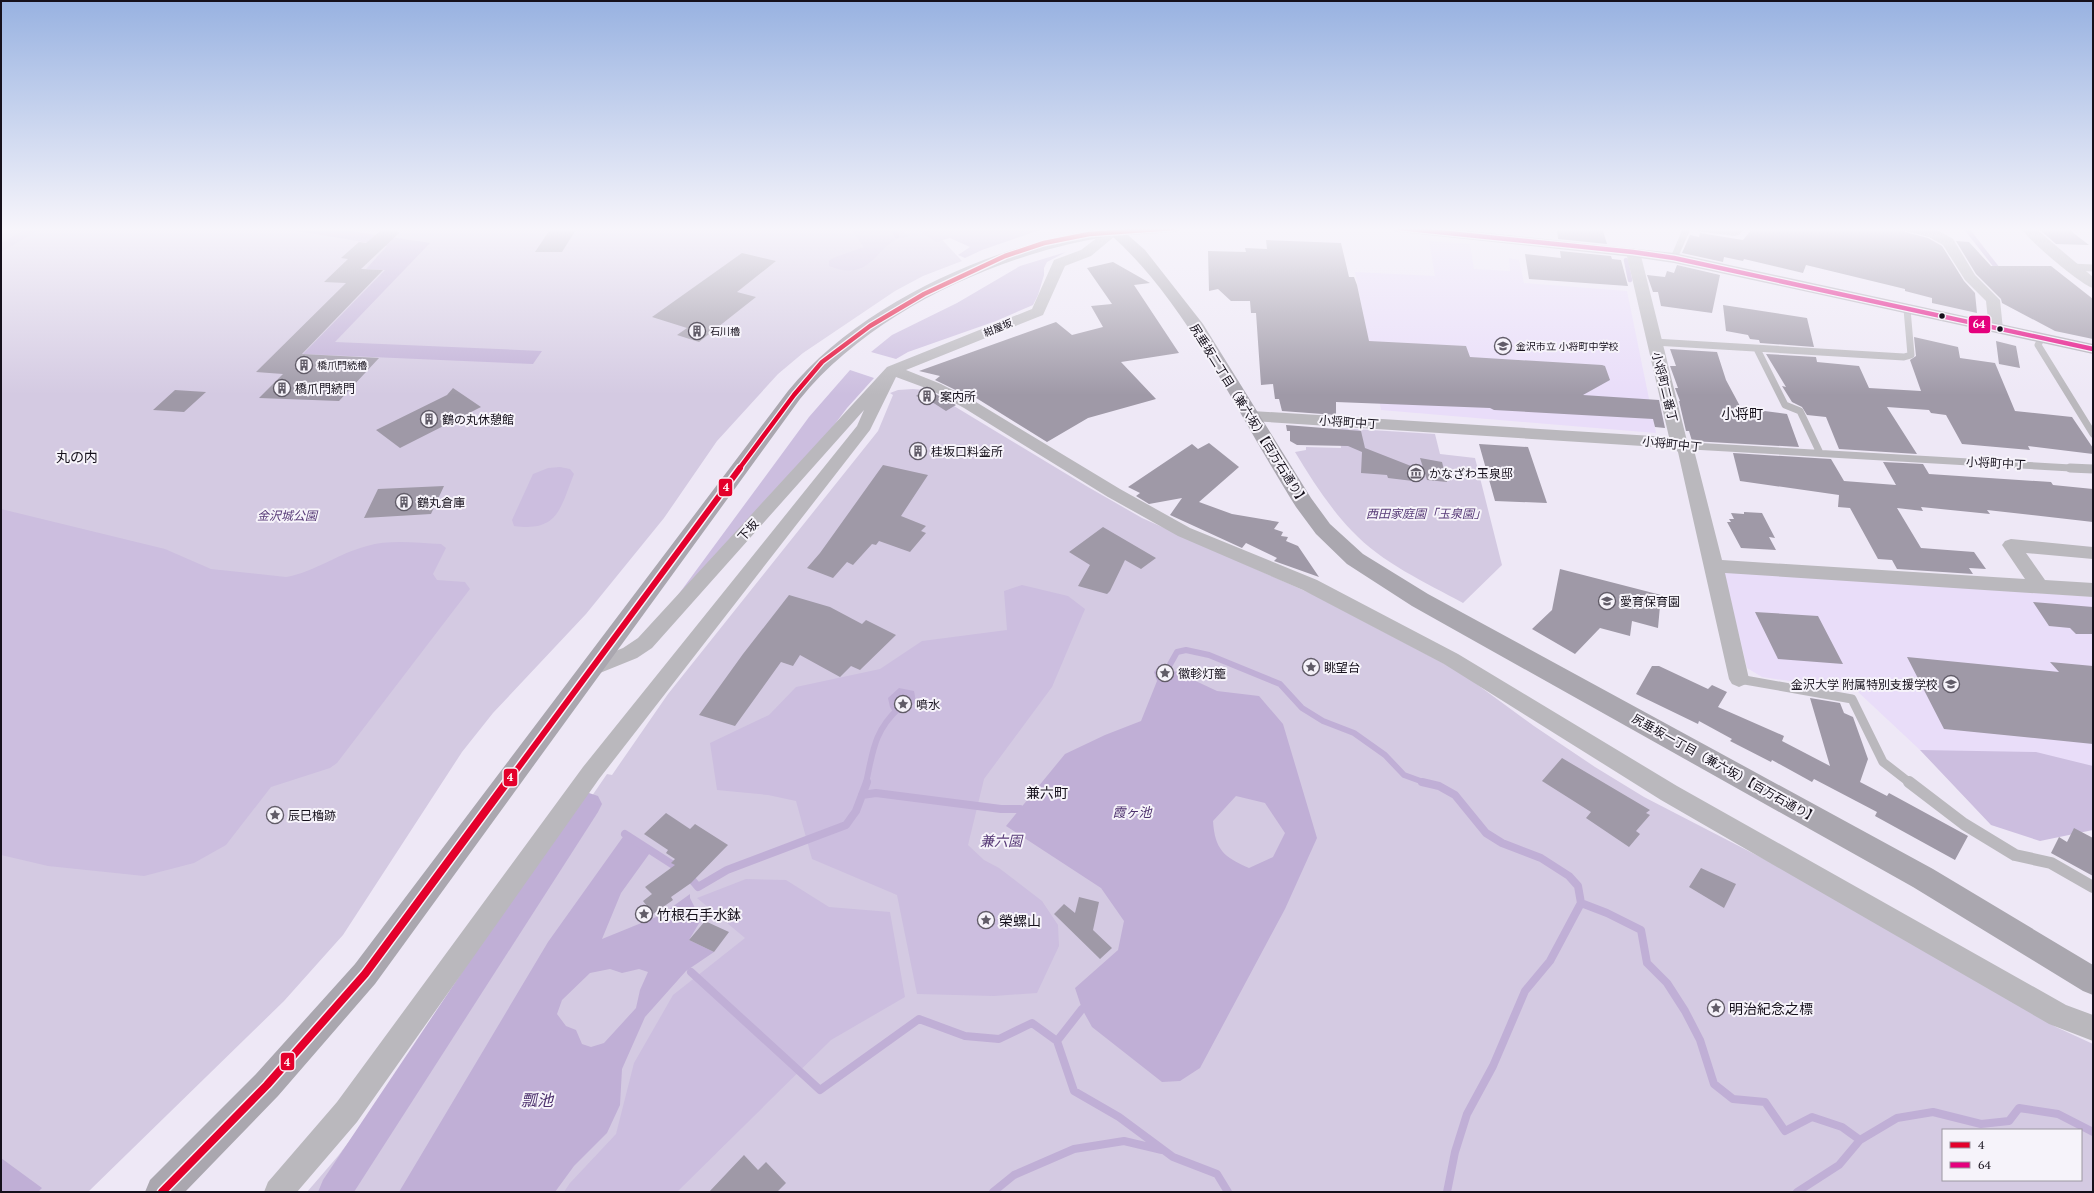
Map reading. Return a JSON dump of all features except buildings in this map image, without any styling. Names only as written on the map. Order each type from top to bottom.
[{"type":"highway","points":[[1791,284],[2041,339],[2093,349]]},
{"type":"main road","points":[[162,1192],[267,1086],[365,974],[794,395],[822,362],[870,326],[924,294],[945,284]]},
{"type":"main road","name":"尻垂坂二丁目（兼六坂）【百万石通り】","points":[[1163,284],[1197,328],[1303,502],[1323,530],[1355,558]]},
{"type":"main road","name":"尻垂坂一丁目（兼六坂）【百万石通り】","points":[[1355,558],[1420,600],[1923,878],[2093,981]]},
{"type":"street","name":"紺屋坂","points":[[892,370],[1038,312],[1050,284]]},
{"type":"street","points":[[1640,284],[1654,342]]},
{"type":"street","points":[[1976,284],[1993,300],[1996,329]]},
{"type":"street","name":"小将町二番丁","points":[[1654,342],[1679,443],[1686,450],[1739,679]]},
{"type":"street","points":[[278,1192],[347,1112],[591,773],[864,427],[892,370],[936,387],[970,405],[1114,493],[1184,532],[1310,585],[1451,659],[1683,801],[2058,1015],[2093,1028]]},
{"type":"street","name":"下坂","points":[[590,669],[630,653],[645,644],[892,370]]},
{"type":"street","name":"小将町中丁","points":[[1252,416],[1679,443]]},
{"type":"street","points":[[2040,588],[2010,545],[2093,553]]},
{"type":"street","points":[[1714,566],[2040,588],[2093,590]]},
{"type":"lane","name":"小将町二番丁","points":[[1654,342],[1904,358],[1911,355],[1907,309]]},
{"type":"lane","points":[[2041,339],[2038,345],[2093,434]]},
{"type":"lane","points":[[1758,349],[1785,405],[1800,411],[1820,454]]},
{"type":"lane","name":"小将町中丁","points":[[1679,443],[1692,446],[2093,469]]},
{"type":"lane","points":[[1739,679],[1852,699],[1883,762],[1964,824],[2015,855],[2051,863],[2093,887]]},
{"type":"shaded area","points":[[990,284],[1041,284],[1033,305],[996,321],[908,352],[896,359],[871,352],[892,335],[957,303]]},
{"type":"shaded area","name":"金沢市立 小将町中学校","points":[[1357,284],[1533,284],[1627,291],[1656,433],[1381,410]]},
{"type":"shaded area","points":[[850,370],[874,378],[847,408],[822,441],[667,610],[809,417]]},
{"type":"shaded area","points":[[560,467],[570,469],[574,474],[565,498],[555,515],[549,521],[540,525],[529,527],[514,526],[512,520],[533,474],[548,468]]},
{"type":"shaded area","points":[[1,509],[165,549],[211,569],[286,577],[297,575],[357,549],[376,544],[404,542],[441,544],[446,548],[433,574],[437,580],[465,582],[470,589],[337,763],[330,768],[271,787],[226,845],[194,863],[144,876],[48,866],[1,855]]},
{"type":"shaded area","name":"金沢大学 附属特別支援学校","points":[[1723,570],[2093,597],[2093,783],[1920,750],[1857,691],[1762,677],[1747,668]]},
{"type":"shaded area","points":[[1022,585],[1068,596],[1085,609],[1052,687],[984,779],[968,845],[984,860],[999,868],[1042,901],[1058,925],[1059,946],[1037,993],[994,996],[917,994],[897,895],[812,859],[796,801],[768,795],[717,790],[710,743],[769,715],[796,687],[880,669],[922,641],[1007,630],[1004,591]]},
{"type":"shaded area","points":[[1920,750],[2036,752],[2093,766],[2093,830],[2040,841],[1991,825]]},
{"type":"shaded area","points":[[746,879],[786,880],[829,907],[890,912],[905,997],[831,1040],[677,1192],[564,1192],[570,1183],[616,1134],[634,1063],[673,995],[745,938],[697,898]]},
{"type":"green space","name":"金沢城公園","points":[[1,284],[909,284],[895,291],[803,353],[778,374],[717,441],[664,518],[586,614],[493,713],[462,752],[343,935],[284,1001],[88,1192],[1,1192]]},
{"type":"green space","name":"兼六園","points":[[898,390],[924,390],[954,406],[1142,518],[1314,595],[1460,672],[1534,726],[1595,767],[1644,797],[1764,859],[1937,954],[2056,1027],[2093,1044],[2093,1192],[307,1192],[338,1156],[415,1054],[607,774],[612,775],[668,694],[878,431],[893,395],[890,393]]},
{"type":"green space","name":"西田家庭園「玉泉園」","points":[[1339,428],[1435,434],[1440,454],[1475,458],[1502,565],[1463,603],[1404,571],[1377,553],[1352,531],[1321,493],[1295,452],[1306,450],[1306,447],[1341,448]]},
{"type":"water","points":[[372,284],[391,284],[335,342],[542,351],[533,364],[303,354]]},
{"type":"water","name":"霞ヶ池","points":[[1159,666],[1168,668],[1217,691],[1259,696],[1283,724],[1317,838],[1285,909],[1200,1068],[1180,1081],[1162,1082],[1092,1027],[1082,1009],[1075,988],[1118,950],[1124,921],[1101,888],[1006,826],[1065,754],[1105,735],[1141,721],[1157,681],[1154,672]],"holes":[[[1236,796],[1265,803],[1285,833],[1273,857],[1249,868],[1233,860],[1222,851],[1216,839],[1213,821]]]},
{"type":"water","points":[[899,688],[914,691],[916,702],[902,713],[893,712],[888,698]]},
{"type":"water","name":"瓢池","points":[[625,834],[652,850],[621,893],[602,939],[661,915],[690,894],[690,898],[701,920],[689,940],[714,952],[686,971],[645,1017],[622,1069],[620,1105],[607,1133],[574,1166],[555,1192],[399,1192],[548,942]],"holes":[[[610,969],[622,973],[639,969],[648,972],[640,990],[636,1008],[604,1043],[591,1047],[582,1044],[576,1030],[566,1026],[557,1014],[562,1000],[590,973]]]},
{"type":"water","points":[[1,1158],[42,1188],[38,1192],[1,1192]]},
{"type":"waterway","points":[[1168,668],[1177,652],[1186,650],[1209,655],[1280,684],[1302,708],[1323,721],[1354,733],[1385,755],[1404,775],[1426,783]]},
{"type":"waterway","points":[[866,783],[873,751],[879,733],[899,708]]},
{"type":"waterway","points":[[862,795],[867,782]]},
{"type":"waterway","points":[[1426,783],[1439,786],[1455,795],[1486,833],[1502,843],[1541,858],[1569,876],[1578,886],[1581,903]]},
{"type":"waterway","points":[[862,795],[876,793],[1001,809],[1020,809]]},
{"type":"waterway","points":[[688,875],[698,887],[727,870],[846,825],[856,811],[862,795]]},
{"type":"waterway","points":[[335,1192],[589,804]]},
{"type":"waterway","points":[[625,834],[681,870]]},
{"type":"waterway","points":[[1447,1192],[1455,1152],[1467,1114],[1493,1066],[1525,991],[1550,961],[1581,903]]},
{"type":"waterway","points":[[1581,903],[1607,913],[1641,930],[1647,963],[1667,983],[1685,1011],[1700,1040],[1714,1084],[1733,1099],[1765,1102],[1785,1131],[1812,1117],[1842,1127],[1860,1140]]},
{"type":"waterway","points":[[691,972],[820,1090],[919,1019],[965,1036],[999,1039],[1032,1023],[1057,1041]]},
{"type":"waterway","points":[[1057,1041],[1082,1009]]},
{"type":"waterway","points":[[1057,1041],[1074,1091],[1119,1117],[1173,1157],[1217,1174],[1228,1192]]},
{"type":"waterway","points":[[1860,1140],[1897,1118],[1933,1112],[1981,1124],[2009,1121],[2019,1108],[2058,1114],[2093,1132]]},
{"type":"waterway","points":[[1797,1192],[1839,1165],[1860,1140]]},
{"type":"waterway","points":[[993,1192],[1014,1175],[1074,1149],[1124,1141],[1162,1150]]},
{"type":"transit line","name":"4","points":[[162,1192],[267,1085],[365,974],[794,395],[822,362],[870,326],[924,294],[946,284]]},
{"type":"transit line","name":"64","points":[[1792,284],[2093,349]]},
{"type":"place","name":"石川櫓","points":[[697,331]]},
{"type":"place","name":"金沢市立 小将町中学校","points":[[1503,346]]},
{"type":"place","name":"橋爪門続櫓","points":[[304,365]]},
{"type":"place","name":"橋爪門続門","points":[[282,388]]},
{"type":"place","name":"案内所","points":[[927,396]]},
{"type":"place","name":"鶴の丸休憩館","points":[[429,419]]},
{"type":"place","name":"桂坂口料金所","points":[[918,451]]},
{"type":"place","name":"かなざわ玉泉邸","points":[[1416,473]]},
{"type":"place","name":"鶴丸倉庫","points":[[404,502]]},
{"type":"place","name":"愛育保育園","points":[[1607,601]]},
{"type":"place","name":"眺望台","points":[[1311,667]]},
{"type":"place","name":"徽軫灯籠","points":[[1165,673]]},
{"type":"place","name":"金沢大学 附属特別支援学校","points":[[1951,684]]},
{"type":"place","name":"噴水","points":[[903,704]]},
{"type":"place","name":"辰巳櫓跡","points":[[275,815]]},
{"type":"place","name":"竹根石手水鉢","points":[[644,914]]},
{"type":"place","name":"榮螺山","points":[[986,920]]},
{"type":"place","name":"明治紀念之標","points":[[1716,1008]]},
{"type":"district","name":"小将町","points":[[1742,413]]},
{"type":"district","name":"丸の内","points":[[77,456]]},
{"type":"district","name":"兼六町","points":[[1047,792]]}]
